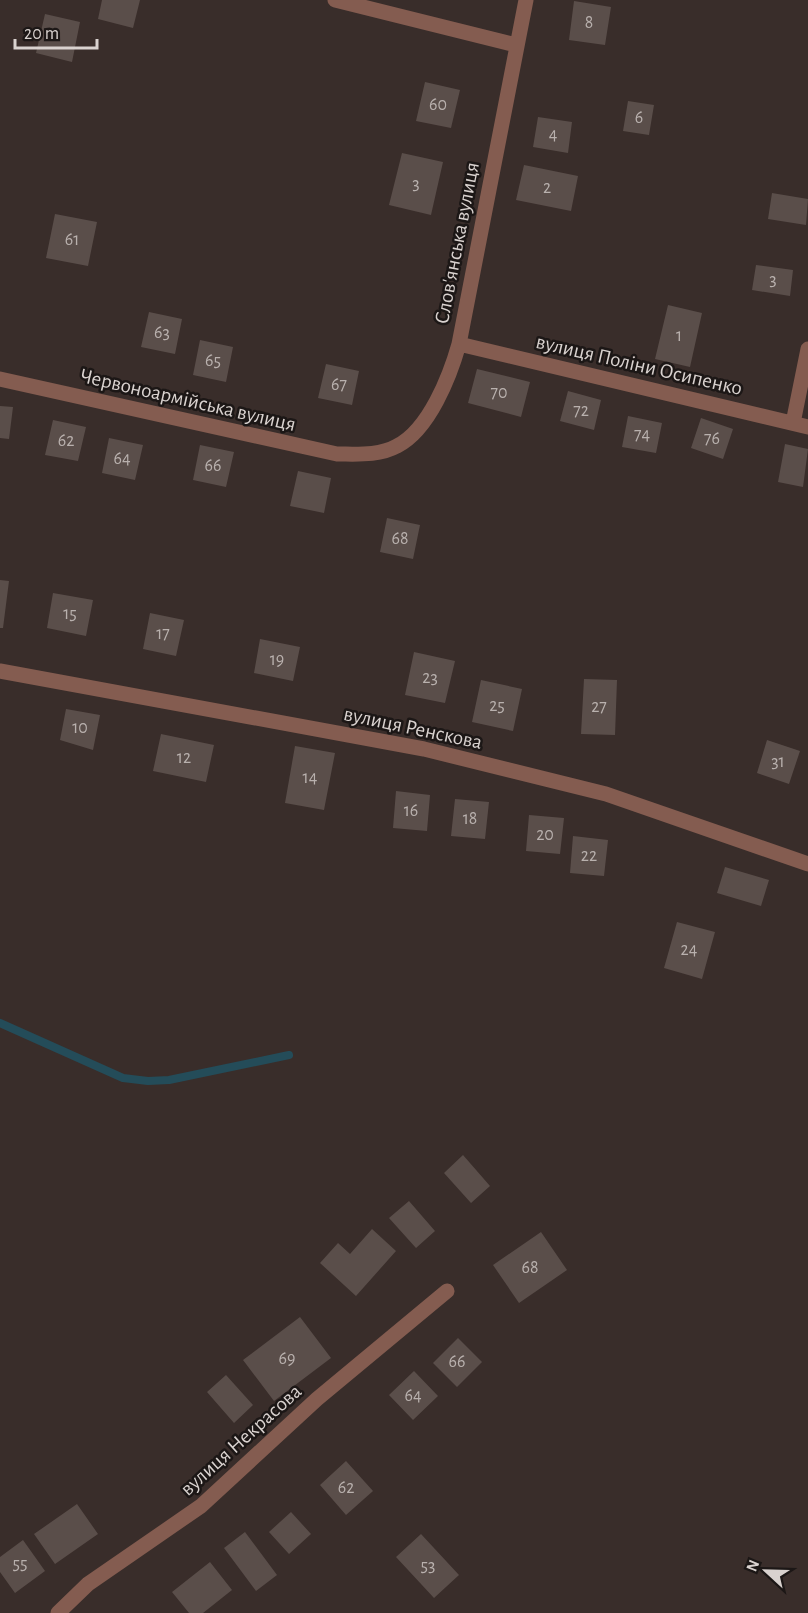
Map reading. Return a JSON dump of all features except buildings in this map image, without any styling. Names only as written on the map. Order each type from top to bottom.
[{"type":"street","points":[[335,0],[516,45]]},
{"type":"street","name":"Слов'янська вулиця","points":[[368,455],[398,446],[417,429],[450,375],[459,344],[526,0]]},
{"type":"street","name":"вулиця Поліни Осипенко","points":[[459,344],[801,425]]},
{"type":"street","points":[[801,425],[808,349]]},
{"type":"street","name":"Червоноармійська вулиця","points":[[0,379],[337,454],[368,455]]},
{"type":"street","name":"вулиця Ренскова","points":[[0,671],[424,749],[606,794],[808,864]]},
{"type":"street","name":"вулиця Некрасова","points":[[58,1613],[88,1584],[201,1506],[317,1399],[447,1291]]},
{"type":"waterway","points":[[0,1023],[123,1078],[148,1081],[169,1080],[289,1055]]}]
